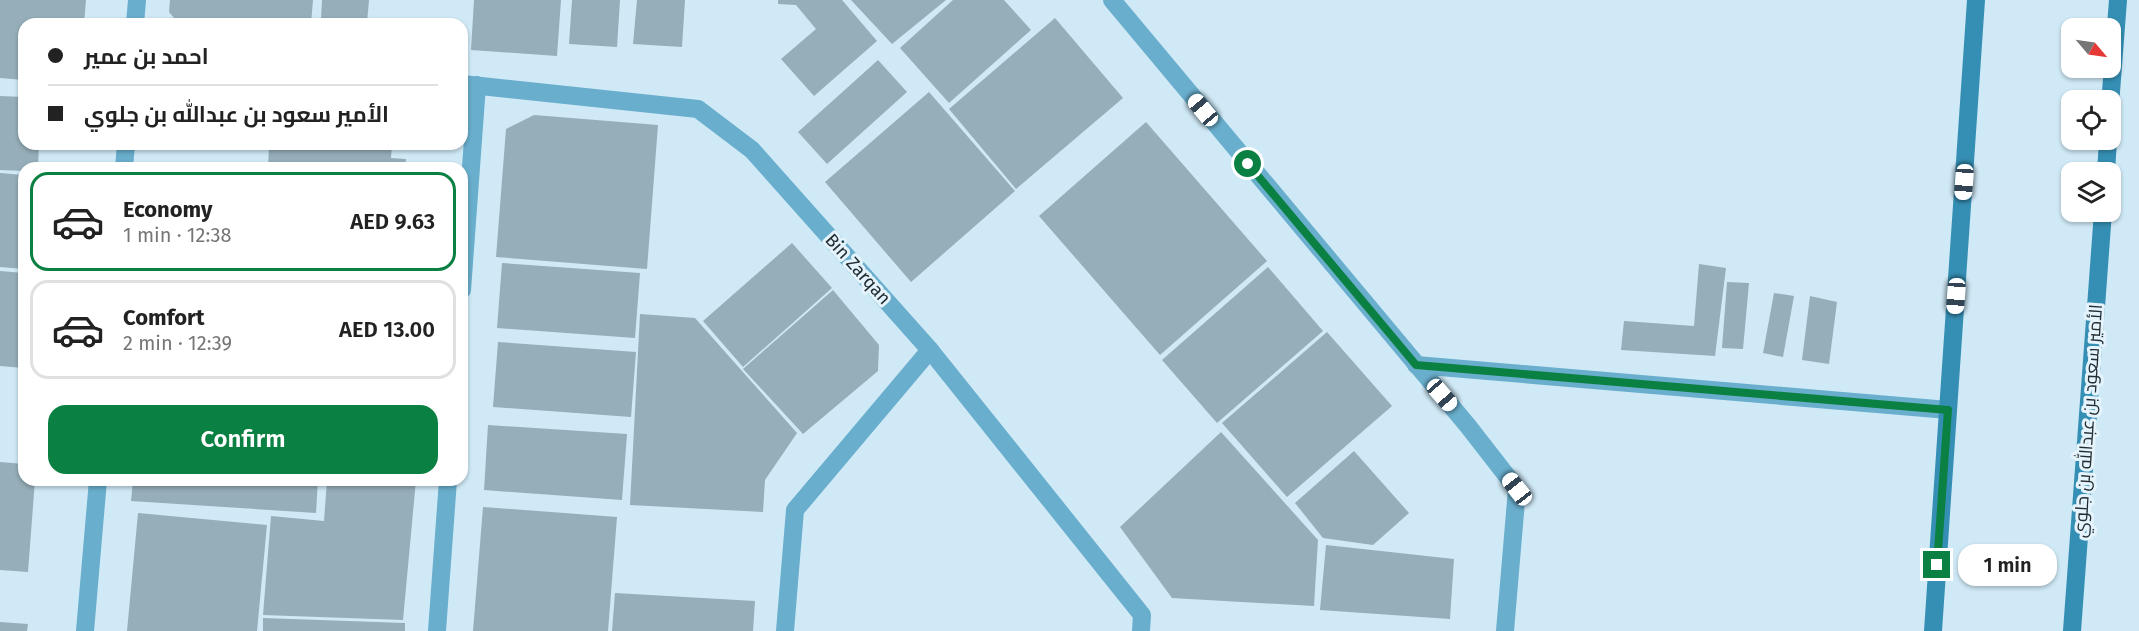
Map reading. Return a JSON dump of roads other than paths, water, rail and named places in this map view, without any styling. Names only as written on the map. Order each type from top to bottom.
[{"type":"main road","points":[[1933,631],[1976,0]]},
{"type":"main road","points":[[2111,90],[2118,0]]},
{"type":"main road","name":"الأمير سعود بن عبدالله بن جلوي","points":[[2072,631],[2102,222]]},
{"type":"street","points":[[136,18],[137,0]]},
{"type":"street","points":[[1112,0],[1468,426],[1517,489],[1505,631]]},
{"type":"street","points":[[468,136],[470,85]]},
{"type":"street","name":"Bin Zarqan","points":[[470,85],[698,109],[752,150],[930,350],[1142,615],[1141,631]]},
{"type":"street","points":[[785,631],[795,510],[930,350]]},
{"type":"street","points":[[1416,365],[1948,410]]},
{"type":"street","points":[[85,631],[97,486]]},
{"type":"street","points":[[437,631],[448,486]]}]
